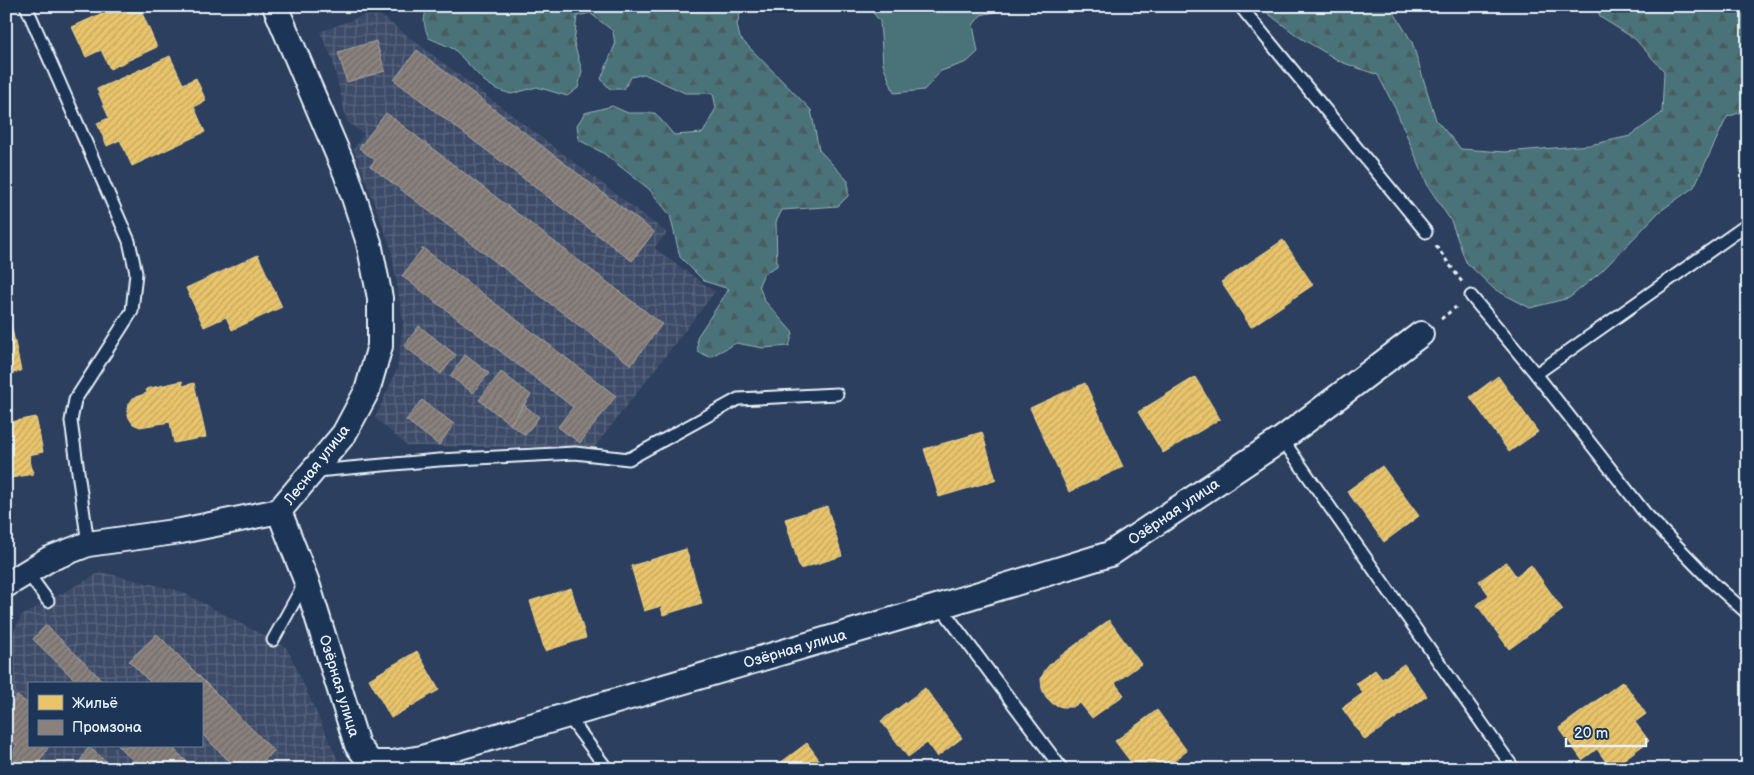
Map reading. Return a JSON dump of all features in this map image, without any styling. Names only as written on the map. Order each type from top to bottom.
[{"type":"street","name":"Лесная улица","points":[[6,585],[49,560],[88,544],[181,531],[279,511],[344,434],[367,392],[380,346],[380,298],[369,243],[346,173],[275,6]]},
{"type":"street","name":"Озёрная улица","points":[[279,511],[306,580],[357,744],[371,763],[392,763],[422,758],[568,716],[1110,554],[1282,439],[1421,334]]},
{"type":"lane","points":[[26,6],[129,241],[136,273],[132,311],[75,400],[71,421],[88,544]]},
{"type":"lane","points":[[1240,6],[1426,232]]},
{"type":"lane","points":[[1536,374],[1748,224]]},
{"type":"lane","points":[[1472,296],[1645,513],[1712,582],[1748,614]]},
{"type":"lane","points":[[314,471],[439,460],[575,453],[629,459],[738,399],[837,394]]},
{"type":"lane","points":[[1282,439],[1514,769]]},
{"type":"lane","points":[[27,572],[48,601]]},
{"type":"lane","points":[[272,640],[306,580]]},
{"type":"lane","points":[[940,606],[1062,769]]},
{"type":"lane","points":[[568,716],[607,769]]},
{"type":"path","points":[[1421,334],[1472,296],[1426,232]]},
{"type":"shaded area","points":[[375,11],[667,233],[654,248],[715,292],[594,448],[407,446],[375,418],[397,369],[403,323],[391,248],[354,149],[364,134],[347,122],[332,58],[320,32]]},
{"type":"shaded area","points":[[101,572],[180,591],[287,648],[342,769],[6,769],[6,649],[21,616]]},
{"type":"green space","points":[[430,6],[742,6],[737,25],[740,38],[811,110],[819,150],[848,181],[848,196],[838,206],[782,210],[776,222],[777,266],[764,273],[759,285],[764,300],[793,333],[789,346],[763,348],[736,343],[710,357],[698,352],[697,337],[729,289],[704,281],[680,257],[670,215],[649,189],[603,153],[579,140],[577,125],[585,113],[612,106],[628,113],[655,113],[674,135],[703,133],[716,108],[713,93],[685,93],[644,74],[631,77],[624,89],[610,89],[601,79],[615,45],[613,31],[590,13],[577,16],[574,43],[582,71],[578,88],[567,96],[537,87],[511,94],[496,89],[484,81],[454,49],[429,38],[424,18]]},
{"type":"green space","points":[[867,6],[1009,6],[1007,9],[981,15],[973,25],[978,52],[967,62],[941,71],[924,90],[894,93],[883,64],[880,21]]},
{"type":"green space","points":[[1263,6],[1390,6],[1412,42],[1436,120],[1461,149],[1505,152],[1590,145],[1630,136],[1662,113],[1664,71],[1635,39],[1600,17],[1597,6],[1748,6],[1748,110],[1727,117],[1694,187],[1659,212],[1602,271],[1569,298],[1530,308],[1494,289],[1466,262],[1451,221],[1428,186],[1396,110],[1378,75],[1341,62],[1299,37],[1266,12]]},
{"type":"building: Жильё","points":[[118,6],[139,6],[157,47],[110,69],[101,50],[86,57],[72,27]]},
{"type":"building: Жильё","points":[[170,56],[183,84],[196,78],[206,101],[194,107],[205,132],[132,166],[120,140],[107,146],[97,123],[109,118],[97,89]]},
{"type":"building: Жильё","points":[[1283,240],[1313,285],[1251,327],[1221,282]]},
{"type":"building: Жильё","points":[[258,255],[282,307],[232,330],[226,317],[204,327],[186,288]]},
{"type":"building: Жильё","points":[[10,319],[21,371],[6,375],[6,320]]},
{"type":"building: Жильё","points":[[1498,376],[1538,432],[1509,452],[1470,397]]},
{"type":"building: Жильё","points":[[1195,377],[1220,419],[1163,453],[1138,412]]},
{"type":"building: Жильё","points":[[182,381],[183,386],[194,383],[206,437],[174,443],[170,422],[140,427],[133,424],[127,411],[133,398],[147,393],[146,389]]},
{"type":"building: Жильё","points":[[1085,383],[1123,467],[1069,492],[1030,408]]},
{"type":"building: Жильё","points":[[36,417],[43,452],[29,455],[33,474],[6,479],[6,423]]},
{"type":"building: Жильё","points":[[982,432],[996,480],[939,497],[924,449]]},
{"type":"building: Жильё","points":[[1382,466],[1419,516],[1384,542],[1347,491]]},
{"type":"building: Жильё","points":[[827,506],[842,556],[800,569],[785,519]]},
{"type":"building: Жильё","points":[[686,549],[702,603],[663,615],[661,606],[644,611],[631,566]]},
{"type":"building: Жильё","points":[[1506,562],[1516,576],[1531,565],[1563,610],[1509,649],[1477,605],[1489,595],[1479,581]]},
{"type":"building: Жильё","points":[[571,588],[586,638],[545,651],[530,601]]},
{"type":"building: Жильё","points":[[1109,620],[1141,664],[1115,683],[1124,695],[1092,718],[1080,703],[1072,707],[1062,707],[1053,704],[1046,697],[1042,689],[1041,679],[1045,670],[1051,663]]},
{"type":"building: Жильё","points":[[417,651],[439,690],[391,718],[369,679]]},
{"type":"building: Жильё","points":[[1404,664],[1427,696],[1365,740],[1342,708],[1363,693],[1356,683],[1375,670],[1382,679]]},
{"type":"building: Жильё","points":[[1623,681],[1646,714],[1635,722],[1649,741],[1611,769],[1597,749],[1582,760],[1559,728]]},
{"type":"building: Жильё","points":[[925,688],[962,738],[937,757],[927,743],[908,757],[881,721]]},
{"type":"building: Жильё","points":[[1157,710],[1187,751],[1163,769],[1136,769],[1115,741]]},
{"type":"building: Жильё","points":[[807,743],[826,769],[772,769]]},
{"type":"building: Промзона","points":[[376,41],[385,71],[347,82],[338,52]]},
{"type":"building: Промзона","points":[[417,50],[654,232],[632,261],[394,80]]},
{"type":"building: Промзона","points":[[386,113],[662,324],[631,365],[370,166],[375,160],[359,148]]},
{"type":"building: Промзона","points":[[423,248],[616,396],[580,443],[558,427],[573,407],[402,276]]},
{"type":"building: Промзона","points":[[419,326],[456,355],[441,374],[404,346]]},
{"type":"building: Промзона","points":[[465,355],[489,373],[473,393],[450,376]]},
{"type":"building: Промзона","points":[[501,372],[531,395],[510,424],[479,400]]},
{"type":"building: Промзона","points":[[422,400],[454,424],[439,445],[406,420]]},
{"type":"building: Промзона","points":[[524,405],[539,417],[525,435],[510,424]]},
{"type":"building: Промзона","points":[[46,625],[104,682],[77,682],[33,639]]},
{"type":"building: Промзона","points":[[157,634],[274,751],[256,769],[237,769],[202,734],[202,682],[150,682],[129,661]]},
{"type":"building: Промзона","points":[[17,696],[28,703],[28,748],[48,748],[35,769],[6,769],[6,763],[17,745],[6,738],[6,713]]},
{"type":"building: Промзона","points":[[90,748],[115,769],[75,769]]},
{"type":"building: Промзона","points":[[120,748],[173,748],[194,769],[142,769]]}]
